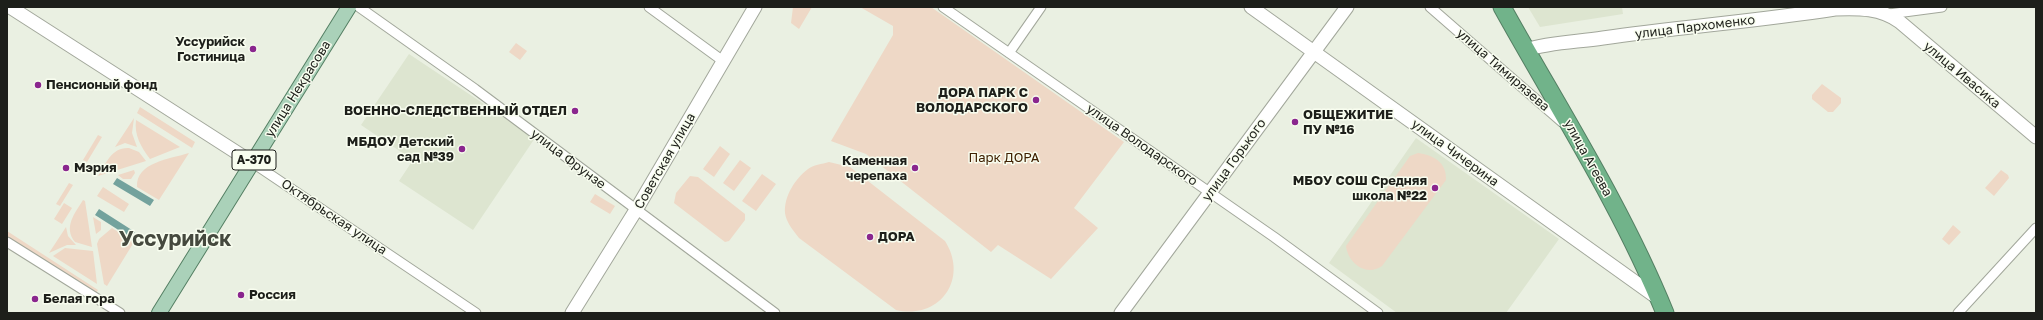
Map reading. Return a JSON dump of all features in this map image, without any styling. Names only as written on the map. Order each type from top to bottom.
[{"type":"highway","name":"улица Агеева","points":[[1502,7],[1525,50],[1575,134],[1630,237],[1662,306]]},
{"type":"main road","name":"Октябрьская улица","points":[[10,7],[253,163]]},
{"type":"main road","name":"улица Некрасова","points":[[159,313],[349,7]]},
{"type":"main road","name":"Советская улица","points":[[572,313],[636,210],[755,7]]},
{"type":"main road","name":"улица Чичерина","points":[[1251,7],[1662,306]]},
{"type":"main road","name":"улица Горького","points":[[1121,313],[1347,7]]},
{"type":"main road","name":"улица Пархоменко","points":[[1525,50],[1544,44],[1577,42],[1676,28],[1835,9],[1862,8],[1889,14]]},
{"type":"main road","name":"улица Ивасика","points":[[1889,14],[2036,137]]},
{"type":"street","name":"улица Фрунзе","points":[[359,7],[531,131],[775,313]]},
{"type":"street","points":[[649,7],[723,61]]},
{"type":"street","name":"улица Володарского","points":[[943,7],[1274,237],[1378,313]]},
{"type":"street","points":[[1009,53],[1041,7]]},
{"type":"street","name":"улица Тимирязева","points":[[1430,7],[1532,94],[1575,134]]},
{"type":"street","points":[[1889,14],[1942,7]]},
{"type":"street","name":"Октябрьская улица","points":[[253,163],[476,313]]},
{"type":"street","points":[[1958,313],[2036,228]]},
{"type":"street","points":[[7,242],[120,313]]},
{"type":"shaded area","points":[[1528,7],[1622,7],[1623,14],[1540,27]]},
{"type":"shaded area","name":"МБДОУ Детский сад №39","points":[[409,54],[535,138],[473,230],[399,181],[413,160],[361,125]]},
{"type":"shaded area","name":"МБОУ СОШ Средняя школа №22","points":[[1416,138],[1559,239],[1506,313],[1397,313],[1329,263]]},
{"type":"green space","points":[[793,7],[812,7],[799,29],[791,23]]},
{"type":"green space","name":"Парк ДОРА","points":[[860,7],[931,7],[1124,142],[1074,208],[1098,228],[1051,279],[998,245],[991,252],[866,154],[831,141],[893,35],[893,26]]},
{"type":"green space","points":[[516,43],[527,51],[520,60],[509,52]]},
{"type":"green space","points":[[1822,84],[1841,98],[1841,103],[1833,112],[1828,112],[1812,99],[1812,95]]},
{"type":"green space","points":[[140,107],[195,142],[192,148],[137,113]]},
{"type":"green space","points":[[134,118],[132,133],[137,147],[125,143],[115,147]]},
{"type":"green space","points":[[136,120],[180,147],[150,159],[137,136]]},
{"type":"green space","points":[[98,135],[102,137],[87,162],[83,160]]},
{"type":"green space","points":[[720,146],[730,154],[714,177],[703,169]]},
{"type":"green space","points":[[123,148],[129,148],[139,152],[146,161],[98,176],[114,153]]},
{"type":"green space","points":[[189,153],[159,200],[137,187],[138,179],[142,172],[148,167],[164,160]]},
{"type":"green space","points":[[1418,153],[1438,160],[1444,168],[1446,180],[1382,266],[1370,270],[1364,269],[1354,263],[1350,258],[1346,246],[1410,156]]},
{"type":"green space","points":[[740,160],[751,168],[734,191],[723,183]]},
{"type":"green space","name":"ДОРА","points":[[829,162],[850,167],[945,241],[952,255],[954,269],[952,282],[946,294],[937,303],[926,309],[912,311],[896,310],[799,238],[790,226],[785,213],[788,194],[803,173],[808,169]]},
{"type":"green space","points":[[134,170],[135,173],[131,179],[123,179],[118,175]]},
{"type":"green space","points":[[2001,170],[2008,175],[2009,178],[1994,196],[1985,188]]},
{"type":"green space","points":[[762,174],[776,184],[756,211],[742,201]]},
{"type":"green space","points":[[690,176],[698,177],[745,214],[745,220],[729,241],[725,242],[674,203],[676,193]]},
{"type":"green space","points":[[69,183],[73,185],[60,206],[56,204]]},
{"type":"green space","points":[[103,187],[129,204],[124,212],[97,196]]},
{"type":"green space","points":[[595,194],[615,206],[610,214],[590,202]]},
{"type":"green space","points":[[83,200],[85,201],[92,247],[75,242],[70,231],[72,220]]},
{"type":"green space","points":[[64,203],[72,208],[62,224],[54,219]]},
{"type":"green space","points":[[93,217],[101,222],[101,230],[96,234]]},
{"type":"green space","points":[[1953,225],[1961,232],[1949,245],[1942,239]]},
{"type":"green space","points":[[66,227],[68,236],[76,245],[67,245],[49,253]]},
{"type":"green space","points":[[112,228],[134,242],[107,286],[104,284],[97,244],[99,239]]},
{"type":"green space","points":[[7,231],[98,290],[95,295],[7,238]]},
{"type":"green space","points":[[65,248],[93,251],[97,284],[53,256]]},
{"type":"water","points":[[117,178],[154,200],[150,206],[113,184]]},
{"type":"water","points":[[99,209],[135,232],[131,238],[95,215]]},
{"type":"place","name":"Уссурийск Гостиница","points":[[253,49]]},
{"type":"place","name":"Пенсионый фонд","points":[[38,85]]},
{"type":"place","name":"ДОРА ПАРК С ВОЛОДАРСКОГО","points":[[1036,100]]},
{"type":"place","name":"ВОЕННО-СЛЕДСТВЕННЫЙ ОТДЕЛ","points":[[575,111]]},
{"type":"place","name":"ОБЩЕЖИТИЕ ПУ №16","points":[[1295,122]]},
{"type":"place","name":"МБДОУ Детский сад №39","points":[[462,149]]},
{"type":"place","name":"Мэрия","points":[[66,168]]},
{"type":"place","name":"Каменная черепаха","points":[[915,168]]},
{"type":"place","name":"МБОУ СОШ Средняя школа №22","points":[[1435,188]]},
{"type":"place","name":"ДОРА","points":[[870,237]]},
{"type":"place","name":"Россия","points":[[241,295]]},
{"type":"place","name":"Белая гора","points":[[35,299]]},
{"type":"district","name":"Уссурийск","points":[[175,239]]}]
